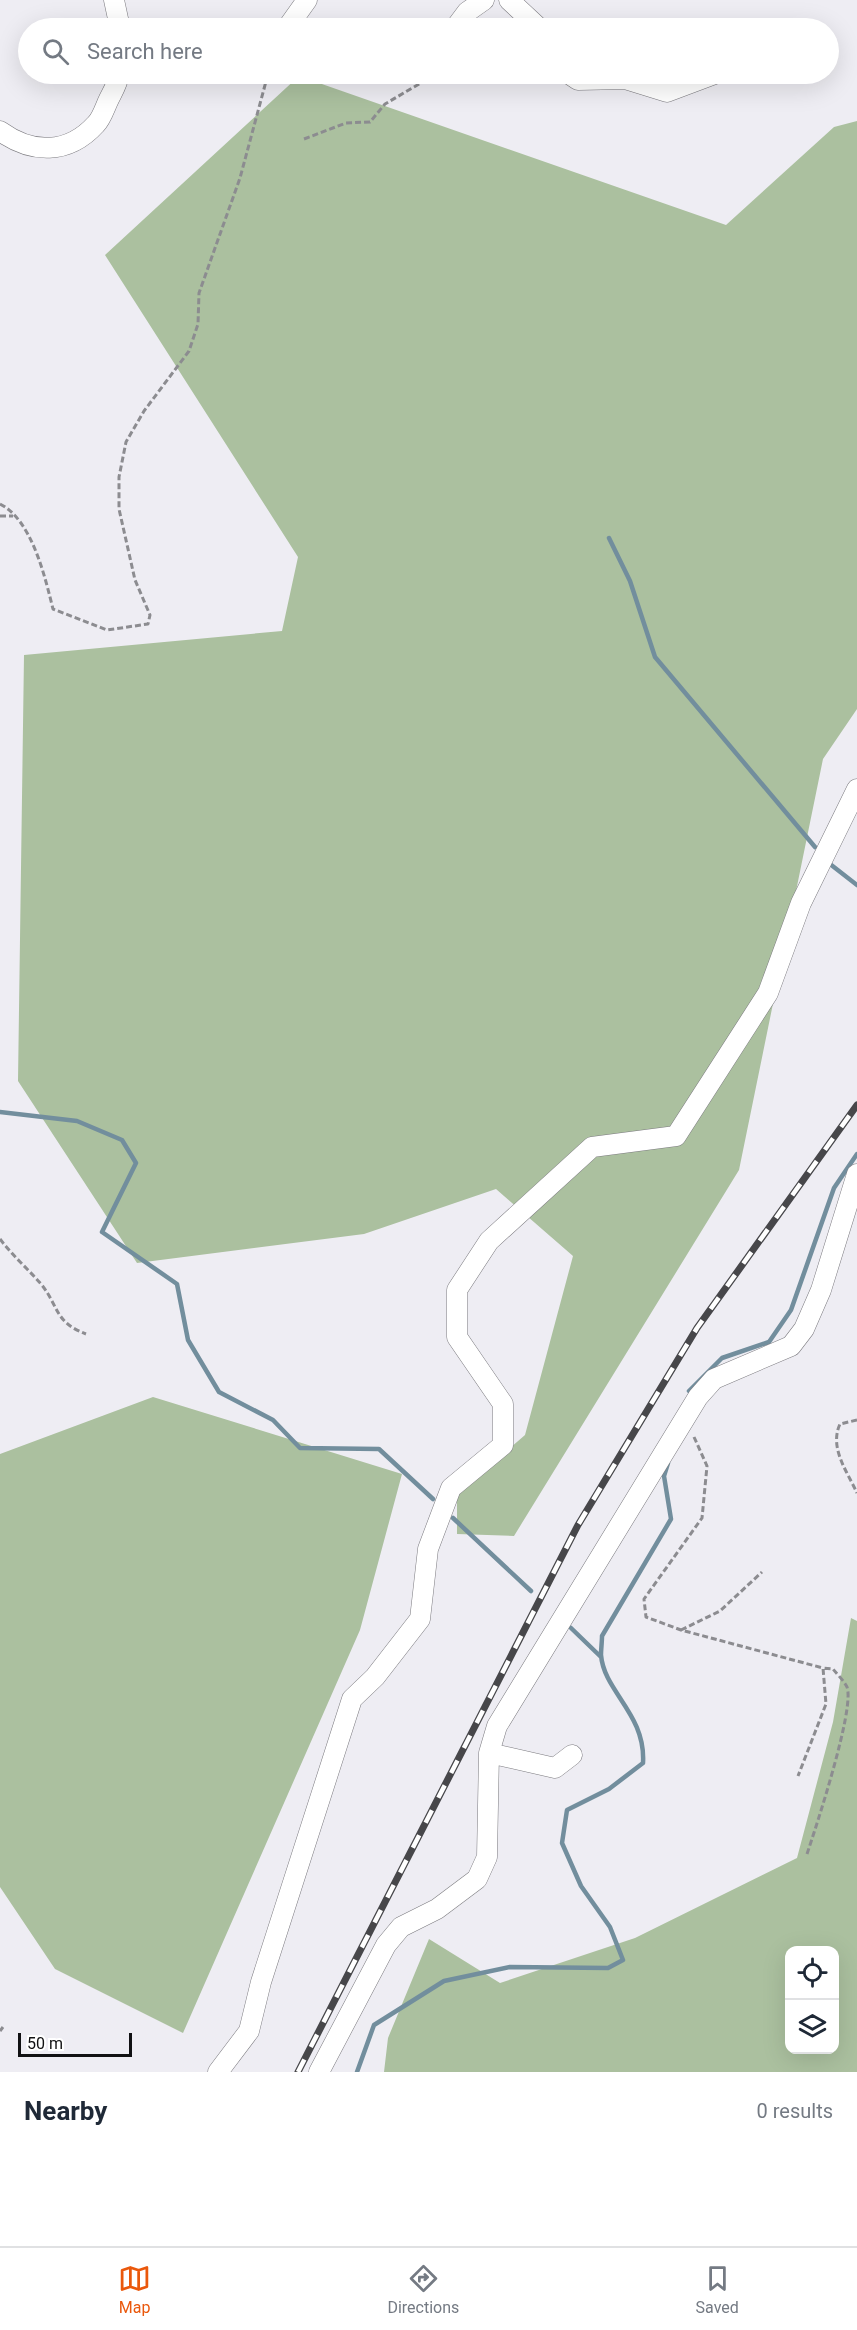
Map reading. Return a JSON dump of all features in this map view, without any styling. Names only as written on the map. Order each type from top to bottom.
[{"type":"street","points":[[114,0],[118,18]]},
{"type":"street","points":[[294,18],[307,0]]},
{"type":"street","points":[[462,18],[484,0]]},
{"type":"street","points":[[509,0],[528,18]]},
{"type":"street","points":[[0,131],[18,144],[39,149],[61,146],[80,137],[97,123],[115,84]]},
{"type":"street","points":[[641,84],[667,92],[688,84]]},
{"type":"street","points":[[218,2072],[249,2031],[261,1983],[352,1699],[375,1677],[420,1619],[428,1549],[451,1488],[503,1445],[503,1404],[457,1337],[457,1290],[489,1241],[592,1147],[676,1136],[768,993],[801,903],[857,789]]},
{"type":"street","points":[[319,2072],[386,1945],[401,1927],[437,1909],[477,1879],[487,1857],[489,1753],[496,1726],[698,1397],[714,1379],[791,1346],[804,1329],[821,1290],[857,1174]]},
{"type":"street","points":[[489,1753],[555,1768],[572,1755]]},
{"type":"path","points":[[0,504],[15,516],[42,567],[53,609],[107,630],[148,624],[150,615],[135,580],[119,508],[119,477],[126,442],[144,411],[189,351],[198,324],[202,282],[240,178],[265,84]]},
{"type":"path","points":[[304,139],[346,123],[370,122],[385,104],[419,84]]},
{"type":"path","points":[[0,516],[15,516]]},
{"type":"path","points":[[0,1239],[43,1287],[57,1314],[74,1329],[86,1334]]},
{"type":"path","points":[[684,1417],[707,1466],[702,1518],[644,1599],[646,1617],[681,1630],[833,1669],[847,1688],[846,1711],[829,1786],[807,1854]]},
{"type":"path","points":[[857,1420],[840,1424],[835,1435],[839,1456],[857,1493]]},
{"type":"path","points":[[681,1630],[720,1611],[762,1572]]},
{"type":"path","points":[[798,1776],[826,1704],[823,1668]]},
{"type":"path","points":[[0,2031],[3,2027]]},
{"type":"green space","points":[[290,84],[322,84],[726,225],[834,127],[857,121],[857,709],[823,759],[739,1170],[514,1536],[457,1534],[457,1494],[525,1435],[573,1256],[496,1189],[364,1234],[137,1263],[18,1081],[24,655],[282,631],[298,557],[105,255]]},
{"type":"green space","points":[[153,1397],[402,1474],[360,1630],[183,2033],[55,1969],[0,1887],[0,1454]]},
{"type":"green space","points":[[851,1618],[857,1621],[857,2072],[384,2072],[388,2038],[429,1939],[500,1983],[635,1938],[797,1858],[833,1722]]},
{"type":"waterway","points":[[609,538],[630,581],[655,657],[815,847]]},
{"type":"waterway","points":[[830,864],[857,885]]},
{"type":"waterway","points":[[0,1112],[77,1121],[122,1140],[136,1163],[102,1232],[177,1284],[188,1340],[219,1392],[273,1420],[300,1448],[379,1449],[433,1499]]},
{"type":"waterway","points":[[689,1391],[722,1358],[769,1342],[791,1310],[834,1188],[857,1154]]},
{"type":"waterway","points":[[357,2072],[374,2025],[444,1981],[510,1967],[608,1968],[623,1960],[610,1927],[581,1886],[562,1843],[567,1810],[609,1789],[643,1763],[638,1731],[604,1668],[601,1655],[602,1636],[671,1519],[664,1476],[668,1463]]},
{"type":"waterway","points":[[453,1518],[531,1591]]},
{"type":"waterway","points":[[571,1628],[601,1657]]},
{"type":"railway","points":[[298,2072],[578,1525],[697,1328],[857,1105]]}]
